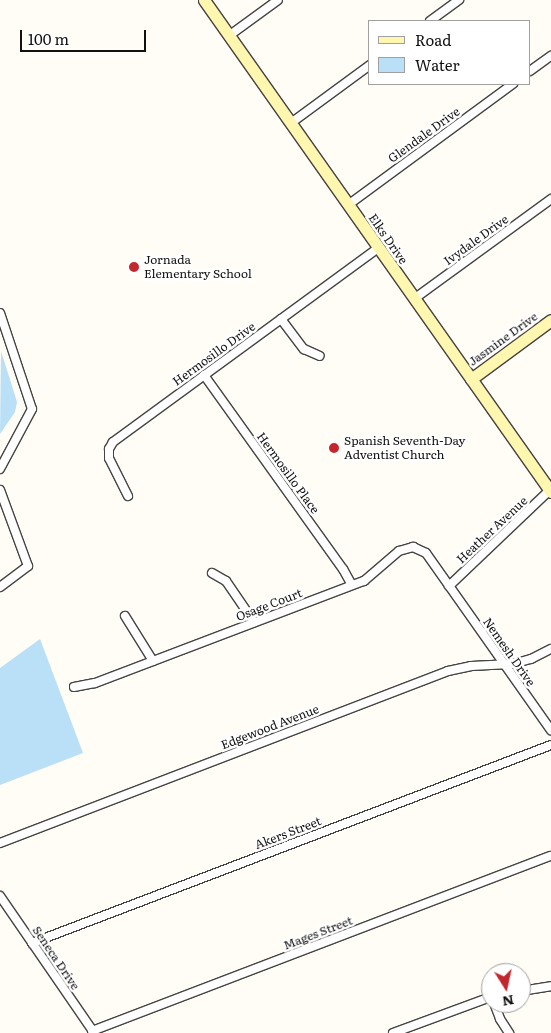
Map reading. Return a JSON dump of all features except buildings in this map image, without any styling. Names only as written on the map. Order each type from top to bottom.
[{"type":"main road","name":"Elks Drive","points":[[204,0],[470,379],[551,490]]},
{"type":"main road","name":"Jasmine Drive","points":[[470,379],[551,320]]},
{"type":"street","points":[[230,36],[278,0]]},
{"type":"street","points":[[431,20],[459,0]]},
{"type":"street","points":[[531,70],[551,56]]},
{"type":"street","points":[[291,123],[368,66]]},
{"type":"street","name":"Glendale Drive","points":[[348,205],[512,85]]},
{"type":"street","name":"Ivydale Drive","points":[[414,299],[551,199]]},
{"type":"street","name":"Hermosillo Drive","points":[[128,496],[110,462],[108,453],[110,445],[378,248]]},
{"type":"street","points":[[0,313],[4,334],[32,409],[0,469]]},
{"type":"street","points":[[281,319],[304,348],[320,356]]},
{"type":"street","name":"Hermosillo Place","points":[[204,375],[338,562],[352,585]]},
{"type":"street","points":[[0,490],[28,566],[0,587]]},
{"type":"street","name":"Heather Avenue","points":[[449,586],[551,490]]},
{"type":"street","name":"Osage Court","points":[[74,687],[94,683],[352,585],[373,575],[399,551],[414,547],[426,553],[449,586]]},
{"type":"street","points":[[212,572],[226,580],[254,622]]},
{"type":"street","name":"Nemesh Drive","points":[[449,586],[551,730]]},
{"type":"street","points":[[125,616],[153,661]]},
{"type":"street","name":"Edgewood Avenue","points":[[0,842],[448,672],[471,666],[505,665],[531,659],[551,649]]},
{"type":"street","name":"Akers Street","points":[[32,943],[551,745]]},
{"type":"street","name":"Mages Street","points":[[93,1032],[551,856]]},
{"type":"street","name":"Seneca Drive","points":[[0,896],[93,1032]]},
{"type":"street","points":[[531,989],[551,986]]},
{"type":"street","points":[[393,1033],[481,1001]]},
{"type":"street","points":[[498,1013],[509,1033]]},
{"type":"water","points":[[1,351],[17,402],[15,412],[0,434]]},
{"type":"water","points":[[40,639],[83,753],[0,785],[0,668]]},
{"type":"place","name":"Jornada Elementary School","points":[[134,267]]},
{"type":"place","name":"Spanish Seventh-Day Adventist Church","points":[[334,448]]}]
